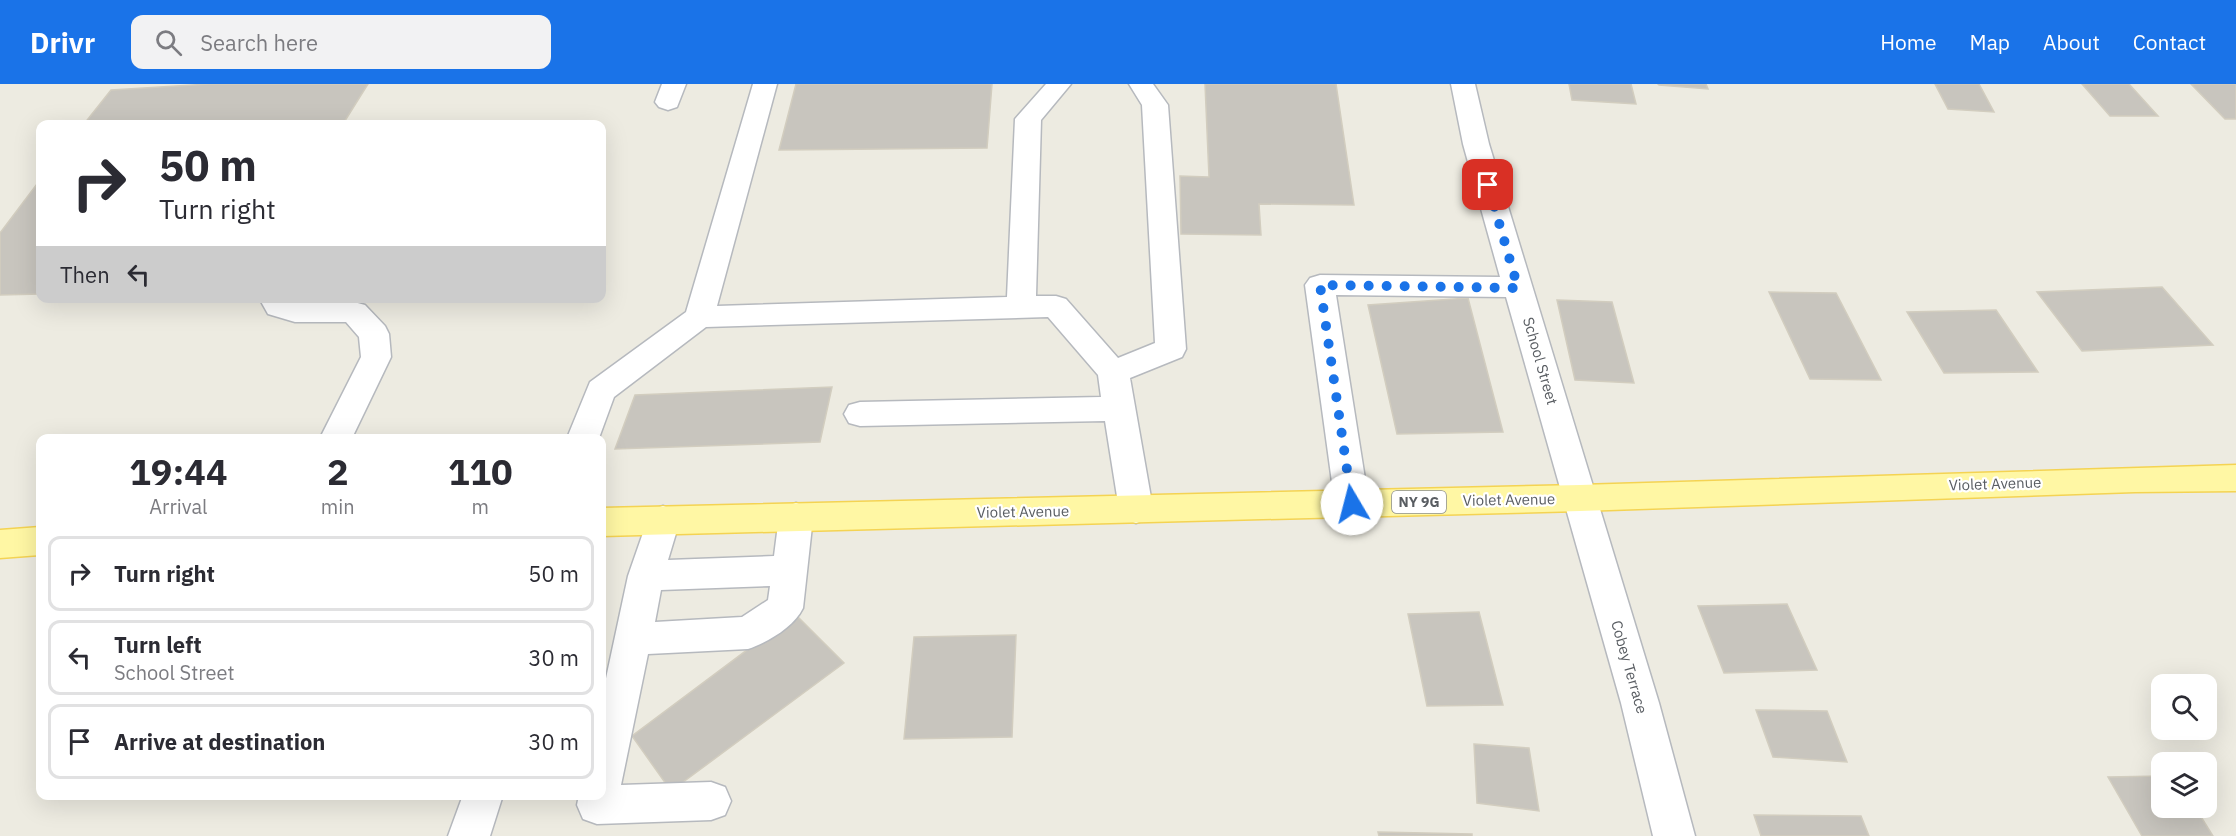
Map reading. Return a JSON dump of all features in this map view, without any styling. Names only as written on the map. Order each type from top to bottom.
[{"type":"main road","name":"Violet Avenue","points":[[606,522],[1580,498],[2135,479],[2236,478]]},
{"type":"main road","points":[[0,544],[36,541]]},
{"type":"street","points":[[699,317],[765,84]]},
{"type":"street","points":[[1021,307],[1028,119],[1059,84]]},
{"type":"street","points":[[1113,372],[1171,349],[1155,105],[1141,84]]},
{"type":"street","name":"School Street","points":[[1463,84],[1476,144],[1580,498]]},
{"type":"street","points":[[1352,504],[1320,285],[1518,288]]},
{"type":"street","points":[[276,303],[278,308],[295,312],[357,305],[374,334],[376,357],[338,434]]},
{"type":"street","points":[[585,434],[602,390],[699,317],[1056,306],[1113,372],[1136,509]]},
{"type":"street","points":[[860,414],[1119,409]]},
{"type":"street","name":"Cobey Terrace","points":[[1580,498],[1640,703],[1674,836]]},
{"type":"street","points":[[633,639],[748,633],[785,608],[796,517]]},
{"type":"street","points":[[606,764],[646,576],[663,520]]},
{"type":"street","points":[[646,576],[789,570]]},
{"type":"street","points":[[469,836],[481,800]]},
{"type":"street","points":[[598,800],[597,805],[711,801]]},
{"type":"building","points":[[209,84],[368,84],[346,120],[87,120],[111,90]]},
{"type":"building","points":[[796,84],[992,84],[987,148],[779,150]]},
{"type":"building","points":[[1205,84],[1336,84],[1354,205],[1259,204],[1261,235],[1181,234],[1180,176],[1209,177]]},
{"type":"building","points":[[1569,84],[1631,84],[1636,104],[1572,100]]},
{"type":"building","points":[[1706,84],[1708,89],[1659,85]]},
{"type":"building","points":[[1935,84],[1979,84],[1994,112],[1948,109]]},
{"type":"building","points":[[2082,84],[2129,84],[2158,116],[2110,116]]},
{"type":"building","points":[[2191,84],[2236,84],[2236,119],[2225,119]]},
{"type":"building","points":[[36,185],[36,294],[0,295],[0,233]]},
{"type":"building","points":[[2162,287],[2213,345],[2082,351],[2037,292]]},
{"type":"building","points":[[1769,292],[1836,293],[1881,380],[1810,379]]},
{"type":"building","points":[[1468,298],[1503,432],[1397,434],[1368,305]]},
{"type":"building","points":[[1557,300],[1612,302],[1634,383],[1575,380]]},
{"type":"building","points":[[1996,310],[2038,372],[1944,373],[1907,312]]},
{"type":"building","points":[[832,387],[820,442],[615,449],[635,395]]},
{"type":"building","points":[[1787,604],[1817,670],[1724,673],[1698,606]]},
{"type":"building","points":[[1479,612],[1503,705],[1427,706],[1408,614]]},
{"type":"building","points":[[795,614],[844,663],[671,791],[632,736]]},
{"type":"building","points":[[1016,635],[1012,737],[904,739],[914,637]]},
{"type":"building","points":[[1756,710],[1827,711],[1847,762],[1773,757]]},
{"type":"building","points":[[1474,744],[1529,748],[1539,811],[1477,803]]},
{"type":"building","points":[[2151,776],[2151,818],[2202,818],[2213,836],[2142,836],[2108,777]]},
{"type":"building","points":[[1754,815],[1861,816],[1869,836],[1761,836]]},
{"type":"building","points":[[1378,832],[1472,834],[1472,836],[1379,836]]},
{"type":"route","points":[[1352,504],[1320,285],[1518,288],[1488,185]]}]
